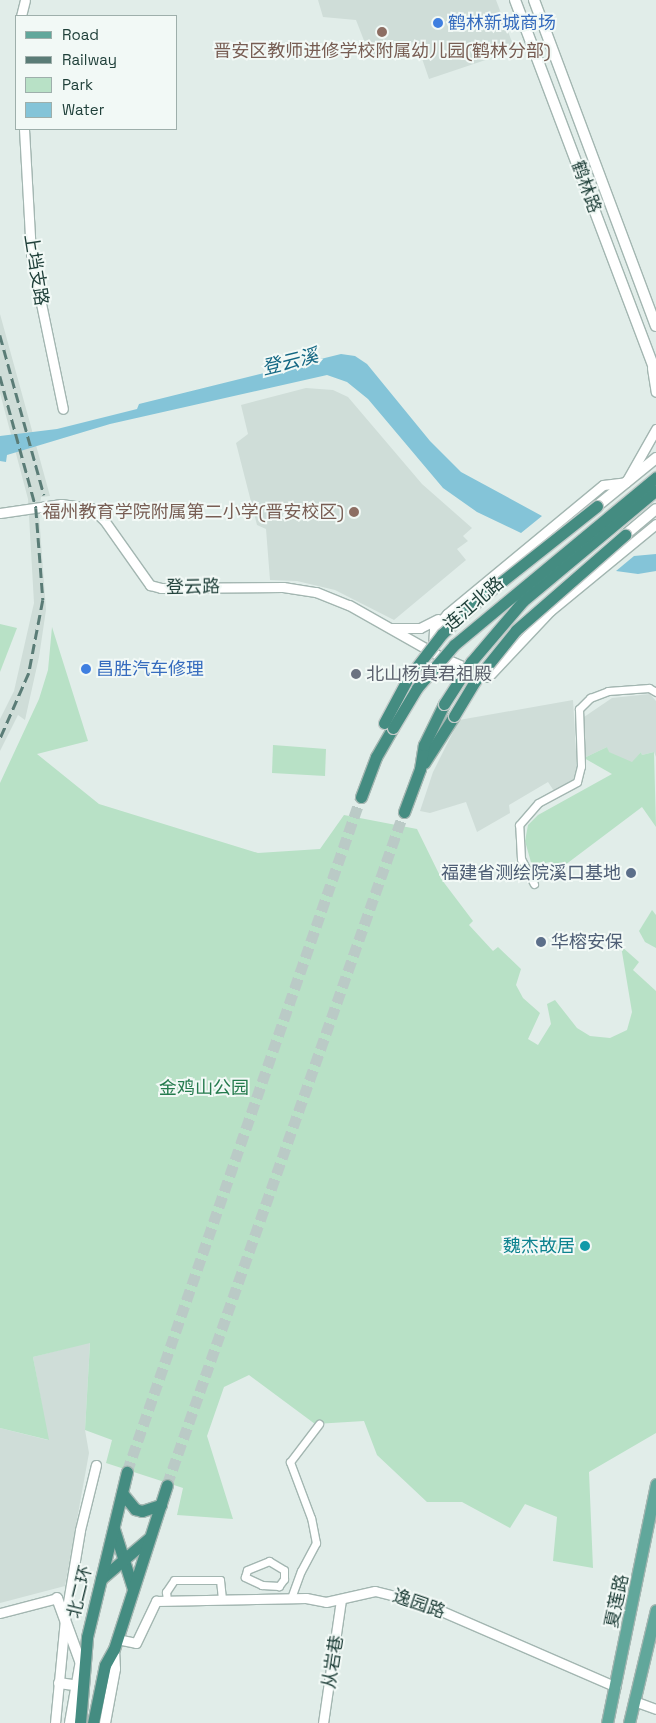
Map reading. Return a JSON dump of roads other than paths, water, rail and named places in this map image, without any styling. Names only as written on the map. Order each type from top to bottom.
[{"type":"highway","name":"连江北路","points":[[388,725],[454,645],[656,477]]},
{"type":"highway","name":"连江北路","points":[[404,812],[420,769],[424,746],[444,704],[471,662],[523,601],[656,490]]},
{"type":"highway","points":[[362,797],[388,725],[408,678],[442,634],[481,598],[597,506]]},
{"type":"highway","points":[[420,769],[475,681],[516,630],[625,535]]},
{"type":"highway","name":"北二环","points":[[77,1722],[87,1637],[127,1472]]},
{"type":"highway","points":[[97,1722],[105,1665],[115,1644],[167,1485]]},
{"type":"highway","points":[[122,1492],[134,1509],[150,1510],[161,1505]]},
{"type":"highway","points":[[114,1528],[133,1589]]},
{"type":"highway","points":[[101,1579],[150,1537]]},
{"type":"main road","name":"鹤林路","points":[[515,0],[656,374]]},
{"type":"main road","points":[[534,0],[656,326]]},
{"type":"main road","points":[[597,506],[656,458]]},
{"type":"main road","points":[[625,535],[656,509]]},
{"type":"main road","points":[[637,524],[656,514]]},
{"type":"main road","name":"夏莲路","points":[[608,1723],[656,1484]]},
{"type":"main road","points":[[57,1598],[80,1661]]},
{"type":"main road","points":[[629,1723],[656,1610]]},
{"type":"main road","points":[[77,1722],[74,1686],[87,1637]]},
{"type":"main road","points":[[59,1683],[74,1686]]},
{"type":"street","points":[[21,15],[25,0]]},
{"type":"street","name":"上垱支路","points":[[24,130],[31,255],[63,409]]},
{"type":"street","points":[[651,361],[656,392]]},
{"type":"street","points":[[434,653],[434,629],[447,614],[603,485],[626,482],[656,428]]},
{"type":"street","name":"登云路","points":[[0,513],[61,504],[84,506],[104,520],[150,586],[307,589],[340,601],[388,627]]},
{"type":"street","points":[[388,627],[434,653],[484,677],[492,676],[550,611],[656,524]]},
{"type":"street","points":[[388,627],[420,628],[447,614]]},
{"type":"street","points":[[534,884],[521,859],[519,825],[538,803],[577,782],[581,766],[579,709],[590,698],[608,691],[649,688],[656,692]]},
{"type":"street","points":[[291,1598],[301,1571],[316,1543],[311,1518],[290,1462],[319,1424]]},
{"type":"street","points":[[55,1723],[65,1620],[80,1530],[96,1465]]},
{"type":"street","points":[[269,1561],[284,1570],[284,1579],[279,1586],[262,1585],[245,1577],[247,1570],[261,1562],[269,1561]]},
{"type":"street","points":[[115,1644],[136,1643],[156,1601],[167,1600],[166,1592],[174,1580],[220,1580],[222,1599]]},
{"type":"street","name":"逸园路","points":[[167,1600],[291,1598],[341,1600],[374,1591],[412,1599],[616,1687]]},
{"type":"street","points":[[0,1613],[57,1598]]},
{"type":"street","name":"从岩巷","points":[[323,1723],[341,1600]]},
{"type":"street","points":[[634,1702],[656,1709]]},
{"type":"water","points":[[341,354],[355,356],[367,364],[430,441],[461,472],[542,516],[521,533],[477,512],[443,488],[368,399],[347,382],[327,375],[110,424],[7,455],[6,462],[0,461],[0,436],[57,429],[137,409],[139,404]]},
{"type":"water","points":[[656,554],[656,571],[638,574],[616,571],[634,556]]},
{"type":"tunnel","points":[[127,1472],[361,797]]},
{"type":"tunnel","points":[[167,1485],[404,812]]},
{"type":"railway","points":[[0,335],[44,495]]},
{"type":"railway","points":[[0,376],[36,508],[43,600],[29,673],[0,739]]},
{"type":"place","name":"鹤林新城商场","points":[[438,23]]},
{"type":"place","name":"晋安区教师进修学校附属幼儿园(鹤林分部)","points":[[382,32]]},
{"type":"place","name":"福州教育学院附属第二小学(晋安校区)","points":[[354,512]]},
{"type":"place","name":"昌胜汽车修理","points":[[86,669]]},
{"type":"place","name":"北山杨真君祖殿","points":[[356,674]]},
{"type":"place","name":"福建省测绘院溪口基地","points":[[631,873]]},
{"type":"place","name":"华榕安保","points":[[541,942]]},
{"type":"place","name":"魏杰故居","points":[[585,1246]]},
{"type":"water label","name":"登云溪","points":[[290,362]]},
{"type":"park label","name":"金鸡山公园","points":[[204,1088]]}]
